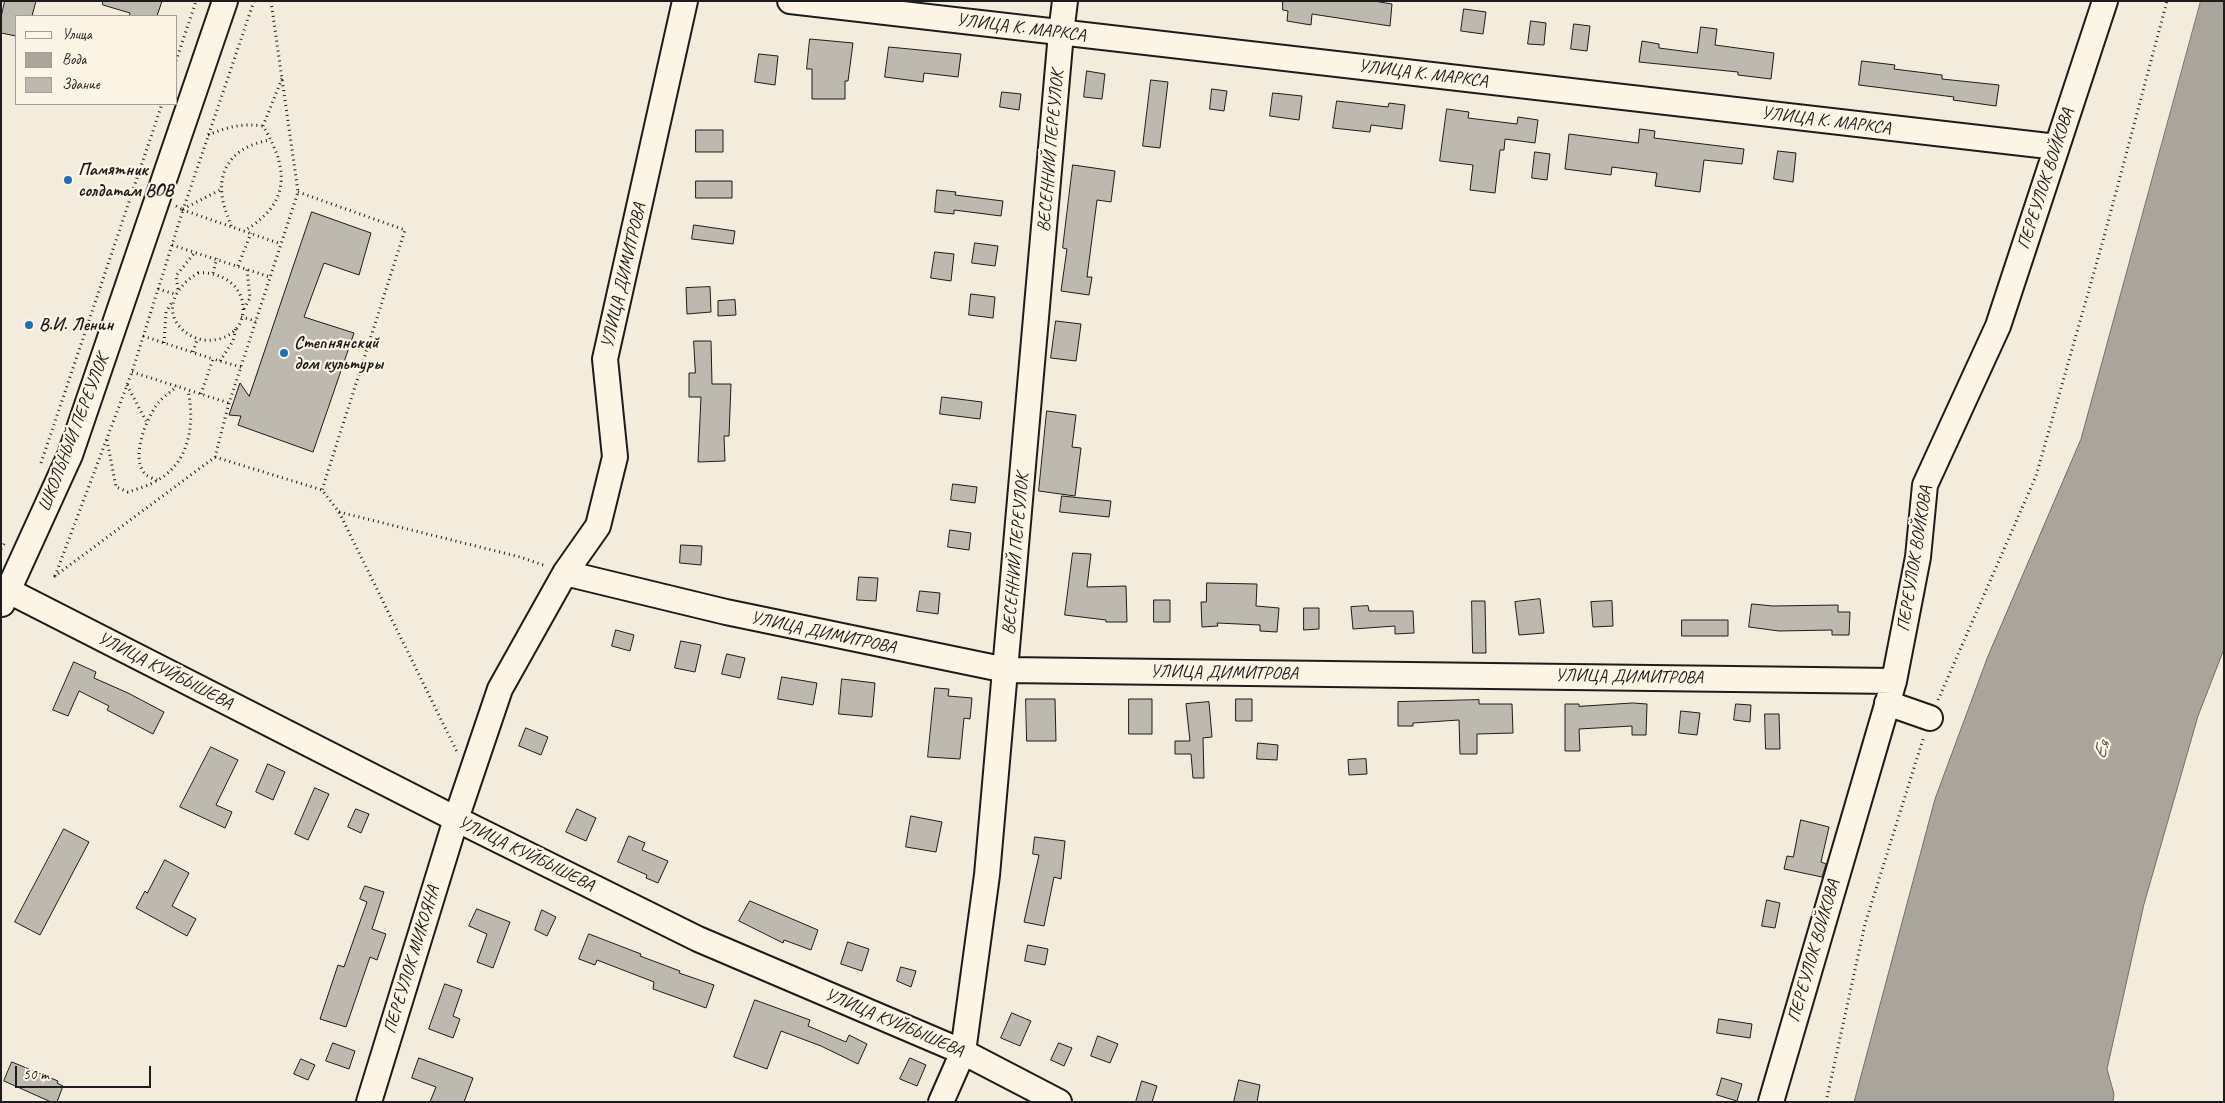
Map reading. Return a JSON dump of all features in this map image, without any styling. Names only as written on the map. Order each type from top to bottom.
[{"type":"street","name":"ШКОЛЬНЫЙ ПЕРЕУЛОК","points":[[4,594],[70,456],[225,1]]},
{"type":"street","name":"УЛИЦА ДИМИТРОВА","points":[[456,819],[500,689],[565,573],[598,526],[615,457],[605,359],[686,1]]},
{"type":"street","name":"УЛИЦА К. МАРКСА","points":[[790,1],[2057,147]]},
{"type":"street","name":"ВЕСЕННИЙ ПЕРЕУЛОК","points":[[941,1102],[963,1052],[987,875],[1061,33],[1066,1]]},
{"type":"street","name":"ПЕРЕУЛОК ВОЙКОВА","points":[[1771,1102],[1890,692],[1918,556],[1925,485],[1998,326],[2104,1]]},
{"type":"street","name":"УЛИЦА ДИМИТРОВА","points":[[565,573],[735,614],[1006,670],[1890,692],[1930,718]]},
{"type":"street","name":"УЛИЦА КУЙБЫШЕВА","points":[[4,594],[698,939],[963,1052],[1060,1102]]},
{"type":"street","name":"ПЕРЕУЛОК МИКОЯНА","points":[[369,1102],[456,819]]},
{"type":"path","points":[[178,55],[196,1]]},
{"type":"path","points":[[254,1],[182,210],[132,372],[55,576],[215,457],[229,403],[298,192],[283,75],[271,1]]},
{"type":"path","points":[[1826,1102],[1865,924],[1930,718],[2036,476],[2104,237],[2167,1]]},
{"type":"path","points":[[263,126],[283,75]]},
{"type":"path","points":[[40,469],[162,105]]},
{"type":"path","points":[[208,136],[229,126],[248,124],[263,126]]},
{"type":"path","points":[[244,231],[270,211],[279,195],[282,177],[271,140],[263,126]]},
{"type":"path","points":[[232,226],[222,198],[223,173],[242,149],[256,142],[271,140]]},
{"type":"path","points":[[134,189],[159,197],[182,210],[281,244]]},
{"type":"path","points":[[182,210],[222,189]]},
{"type":"path","points":[[298,192],[405,230],[322,490]]},
{"type":"path","points":[[238,266],[251,233]]},
{"type":"path","points":[[172,245],[217,258],[270,277]]},
{"type":"path","points":[[178,289],[176,276],[194,252]]},
{"type":"path","points":[[213,273],[217,258]]},
{"type":"path","points":[[220,361],[233,341],[236,327],[250,298],[247,269]]},
{"type":"path","points":[[164,342],[166,312],[173,302],[178,289],[186,280],[198,273],[213,273],[232,282],[243,310]]},
{"type":"path","points":[[158,289],[175,294]]},
{"type":"path","points":[[173,302],[178,325],[197,340],[216,341],[236,327]]},
{"type":"path","points":[[241,317],[256,321]]},
{"type":"path","points":[[143,336],[241,367]]},
{"type":"path","points":[[193,352],[197,340]]},
{"type":"path","points":[[201,394],[213,359]]},
{"type":"path","points":[[132,372],[229,403]]},
{"type":"path","points":[[127,385],[146,421]]},
{"type":"path","points":[[158,480],[146,475],[140,464],[141,440],[146,421],[160,400],[177,386]]},
{"type":"path","points":[[107,440],[116,487],[128,492],[158,480],[182,460],[189,438],[192,408],[188,390]]},
{"type":"path","points":[[215,457],[322,490],[339,512],[470,777]]},
{"type":"path","points":[[339,512],[520,557],[565,573]]},
{"type":"path","points":[[1,549],[7,540]]},
{"type":"water","name":"Ея","points":[[2201,1],[2224,1],[2224,649],[2198,716],[2144,904],[2107,1069],[2114,1094],[2113,1102],[1854,1102],[1935,799],[1988,656],[2081,439]]},
{"type":"building","points":[[5,1],[36,1],[32,15],[15,15],[15,36],[1,33],[1,18]]},
{"type":"building","points":[[103,1],[162,1],[157,15],[129,15],[130,13],[103,5]]},
{"type":"building","points":[[1283,1],[1374,1],[1392,4],[1390,26],[1312,14],[1311,25],[1287,21],[1288,11],[1283,10]]},
{"type":"building","points":[[1464,9],[1486,12],[1483,34],[1461,31]]},
{"type":"building","points":[[1531,21],[1546,23],[1544,45],[1528,44]]},
{"type":"building","points":[[1574,24],[1590,26],[1587,51],[1571,49]]},
{"type":"building","points":[[1701,27],[1717,29],[1715,45],[1774,53],[1771,79],[1738,75],[1738,72],[1639,62],[1642,41],[1659,44],[1659,48],[1697,53]]},
{"type":"building","points":[[810,39],[853,43],[848,81],[845,81],[845,99],[812,99],[812,69],[807,69]]},
{"type":"building","points":[[889,47],[961,54],[958,77],[924,73],[923,82],[885,77]]},
{"type":"building","points":[[759,54],[778,56],[775,85],[755,82]]},
{"type":"building","points":[[1862,61],[1895,65],[1894,69],[1942,75],[1942,79],[1999,85],[1996,106],[1953,100],[1954,97],[1859,85]]},
{"type":"building","points":[[1087,71],[1105,74],[1102,99],[1084,97]]},
{"type":"building","points":[[1151,80],[1168,82],[1160,148],[1143,146]]},
{"type":"building","points":[[1212,89],[1227,91],[1224,111],[1210,109]]},
{"type":"building","points":[[1002,92],[1021,94],[1019,110],[1000,107]]},
{"type":"building","points":[[1273,93],[1302,96],[1299,120],[1270,116]]},
{"type":"building","points":[[1337,101],[1388,107],[1389,103],[1405,105],[1402,129],[1371,125],[1370,132],[1333,128]]},
{"type":"building","points":[[1447,109],[1469,112],[1468,118],[1517,124],[1518,117],[1538,120],[1535,143],[1505,139],[1504,150],[1500,150],[1495,193],[1470,190],[1473,165],[1440,161]]},
{"type":"building","points":[[1640,129],[1655,131],[1654,138],[1744,149],[1742,164],[1704,160],[1700,192],[1655,186],[1657,173],[1612,167],[1611,175],[1565,169],[1569,134],[1638,143]]},
{"type":"building","points":[[696,130],[723,130],[723,152],[696,152]]},
{"type":"building","points":[[1778,151],[1796,153],[1793,182],[1774,179]]},
{"type":"building","points":[[1535,152],[1550,154],[1547,180],[1532,178]]},
{"type":"building","points":[[1073,165],[1115,171],[1111,202],[1097,200],[1087,277],[1092,277],[1089,295],[1061,291],[1067,249],[1063,248]]},
{"type":"building","points":[[696,181],[732,181],[732,198],[696,198]]},
{"type":"building","points":[[937,190],[956,192],[955,195],[1003,201],[1001,216],[954,210],[954,214],[935,212]]},
{"type":"building","points":[[312,212],[371,233],[359,275],[324,263],[304,317],[354,333],[313,452],[238,425],[241,416],[229,415],[240,383],[249,396]]},
{"type":"building","points":[[694,225],[735,231],[733,244],[692,239]]},
{"type":"building","points":[[975,243],[998,246],[995,266],[972,263]]},
{"type":"building","points":[[935,252],[954,254],[951,281],[931,278]]},
{"type":"building","points":[[710,287],[711,312],[687,314],[686,288]]},
{"type":"building","points":[[971,294],[995,297],[993,318],[969,315]]},
{"type":"building","points":[[735,300],[736,315],[718,316],[718,301]]},
{"type":"building","points":[[1056,321],[1081,324],[1076,361],[1051,358]]},
{"type":"building","points":[[694,341],[711,341],[712,384],[731,384],[729,436],[724,436],[725,461],[698,462],[701,397],[689,397],[689,373],[695,373]]},
{"type":"building","points":[[942,397],[982,402],[980,419],[940,414]]},
{"type":"building","points":[[1047,411],[1076,415],[1072,447],[1081,448],[1075,496],[1039,491]]},
{"type":"building","points":[[953,484],[977,487],[975,503],[951,500]]},
{"type":"building","points":[[1062,496],[1111,501],[1109,517],[1060,512]]},
{"type":"building","points":[[950,530],[971,533],[969,550],[948,547]]},
{"type":"building","points":[[681,545],[702,546],[701,565],[680,563]]},
{"type":"building","points":[[1073,553],[1091,554],[1087,587],[1126,586],[1127,622],[1106,622],[1106,620],[1065,615]]},
{"type":"building","points":[[859,577],[878,578],[876,601],[857,600]]},
{"type":"building","points":[[1207,583],[1257,584],[1256,606],[1279,608],[1277,632],[1260,631],[1260,625],[1217,623],[1218,626],[1202,627],[1201,602],[1206,602]]},
{"type":"building","points":[[920,591],[940,593],[938,614],[917,611]]},
{"type":"building","points":[[1540,599],[1544,633],[1519,635],[1515,602]]},
{"type":"building","points":[[1154,600],[1170,600],[1170,622],[1154,622]]},
{"type":"building","points":[[1472,601],[1485,601],[1486,653],[1473,653]]},
{"type":"building","points":[[1612,601],[1613,626],[1593,627],[1591,602]]},
{"type":"building","points":[[1752,604],[1773,606],[1838,605],[1838,612],[1850,612],[1849,635],[1832,635],[1832,630],[1779,631],[1749,627]]},
{"type":"building","points":[[1368,606],[1369,611],[1413,611],[1414,633],[1395,634],[1395,626],[1353,629],[1351,607]]},
{"type":"building","points":[[1304,608],[1319,608],[1319,629],[1304,630]]},
{"type":"building","points":[[1682,620],[1728,620],[1728,636],[1682,636]]},
{"type":"building","points":[[616,630],[634,635],[630,651],[612,646]]},
{"type":"building","points":[[681,641],[701,645],[695,672],[675,668]]},
{"type":"building","points":[[727,654],[745,658],[740,678],[722,674]]},
{"type":"building","points":[[74,662],[96,672],[94,678],[164,712],[153,734],[107,710],[109,706],[79,691],[68,716],[53,710]]},
{"type":"building","points":[[782,677],[817,683],[813,705],[778,699]]},
{"type":"building","points":[[842,679],[875,683],[872,717],[839,714]]},
{"type":"building","points":[[935,688],[949,689],[948,696],[972,698],[970,719],[964,718],[960,759],[928,757]]},
{"type":"building","points":[[1026,699],[1055,699],[1056,741],[1027,741]]},
{"type":"building","points":[[1129,699],[1152,699],[1152,734],[1129,734]]},
{"type":"building","points":[[1236,699],[1252,699],[1252,721],[1236,721]]},
{"type":"building","points":[[1479,700],[1479,704],[1512,704],[1513,733],[1477,734],[1477,754],[1460,754],[1459,720],[1413,723],[1413,726],[1398,726],[1398,702]]},
{"type":"building","points":[[1209,702],[1212,737],[1203,738],[1204,778],[1193,778],[1191,754],[1175,754],[1175,741],[1190,741],[1186,704]]},
{"type":"building","points":[[1565,704],[1579,704],[1579,706],[1647,704],[1646,735],[1632,735],[1632,726],[1579,729],[1580,751],[1565,751]]},
{"type":"building","points":[[1736,704],[1751,705],[1750,722],[1734,720]]},
{"type":"building","points":[[1681,711],[1700,713],[1697,735],[1679,733]]},
{"type":"building","points":[[1765,714],[1779,714],[1780,749],[1766,749]]},
{"type":"building","points":[[526,728],[548,737],[541,755],[519,746]]},
{"type":"building","points":[[1258,743],[1278,745],[1277,760],[1257,759]]},
{"type":"building","points":[[211,747],[238,760],[216,805],[232,812],[225,828],[180,807]]},
{"type":"building","points":[[1366,759],[1367,774],[1349,775],[1348,760]]},
{"type":"building","points":[[268,764],[285,772],[273,800],[256,792]]},
{"type":"building","points":[[315,788],[329,794],[308,840],[295,834]]},
{"type":"building","points":[[356,809],[369,814],[361,833],[348,827]]},
{"type":"building","points":[[577,809],[596,818],[586,841],[566,832]]},
{"type":"building","points":[[911,816],[942,822],[936,852],[906,847]]},
{"type":"building","points":[[1801,820],[1829,827],[1821,862],[1826,864],[1822,877],[1784,869],[1787,856],[1793,857]]},
{"type":"building","points":[[64,829],[89,842],[40,935],[15,922]]},
{"type":"building","points":[[629,836],[645,843],[642,850],[668,861],[658,883],[646,878],[647,875],[618,862]]},
{"type":"building","points":[[1035,837],[1065,841],[1061,879],[1054,877],[1044,926],[1024,922],[1039,855],[1033,854]]},
{"type":"building","points":[[165,860],[189,873],[172,906],[196,919],[187,936],[136,908],[145,891],[147,893]]},
{"type":"building","points":[[365,886],[384,892],[372,929],[386,934],[377,960],[370,957],[346,1027],[320,1019],[338,965],[344,967],[367,902],[360,899]]},
{"type":"building","points":[[1767,900],[1780,903],[1775,928],[1762,926]]},
{"type":"building","points":[[750,901],[818,930],[811,950],[784,940],[783,943],[739,921]]},
{"type":"building","points":[[477,909],[510,922],[493,968],[477,962],[487,934],[469,926]]},
{"type":"building","points":[[542,910],[556,917],[547,936],[535,930]]},
{"type":"building","points":[[589,934],[641,954],[640,956],[680,971],[679,973],[714,985],[706,1008],[653,989],[654,982],[597,960],[595,965],[579,959]]},
{"type":"building","points":[[848,942],[869,949],[862,971],[841,964]]},
{"type":"building","points":[[1028,945],[1048,949],[1045,965],[1025,961]]},
{"type":"building","points":[[901,967],[916,971],[911,987],[897,981]]},
{"type":"building","points":[[445,984],[462,990],[453,1016],[460,1019],[453,1038],[429,1029]]},
{"type":"building","points":[[755,1000],[810,1020],[808,1026],[846,1042],[849,1035],[867,1044],[858,1064],[821,1046],[781,1031],[767,1069],[734,1057]]},
{"type":"building","points":[[1012,1013],[1031,1021],[1020,1046],[1001,1038]]},
{"type":"building","points":[[1719,1019],[1752,1024],[1750,1038],[1717,1033]]},
{"type":"building","points":[[1098,1036],[1118,1044],[1110,1063],[1091,1056]]},
{"type":"building","points":[[333,1043],[355,1051],[349,1069],[326,1061]]},
{"type":"building","points":[[1059,1043],[1072,1048],[1064,1066],[1051,1060]]},
{"type":"building","points":[[419,1058],[473,1078],[464,1102],[430,1102],[436,1087],[412,1078]]},
{"type":"building","points":[[910,1058],[926,1065],[917,1086],[900,1079]]},
{"type":"building","points":[[301,1059],[315,1065],[308,1080],[294,1074]]},
{"type":"building","points":[[12,1062],[58,1081],[57,1083],[63,1086],[57,1102],[51,1102],[4,1081]]},
{"type":"building","points":[[1722,1078],[1742,1084],[1737,1101],[1717,1095]]},
{"type":"building","points":[[1239,1080],[1260,1085],[1257,1102],[1234,1102]]},
{"type":"building","points":[[1142,1081],[1157,1086],[1152,1102],[1136,1102]]},
{"type":"place","name":"Памятник солдатам ВОВ","points":[[68,180]]},
{"type":"place","name":"В.И. Ленин","points":[[29,325]]},
{"type":"place","name":"Степнянский дом культуры","points":[[284,353]]}]
